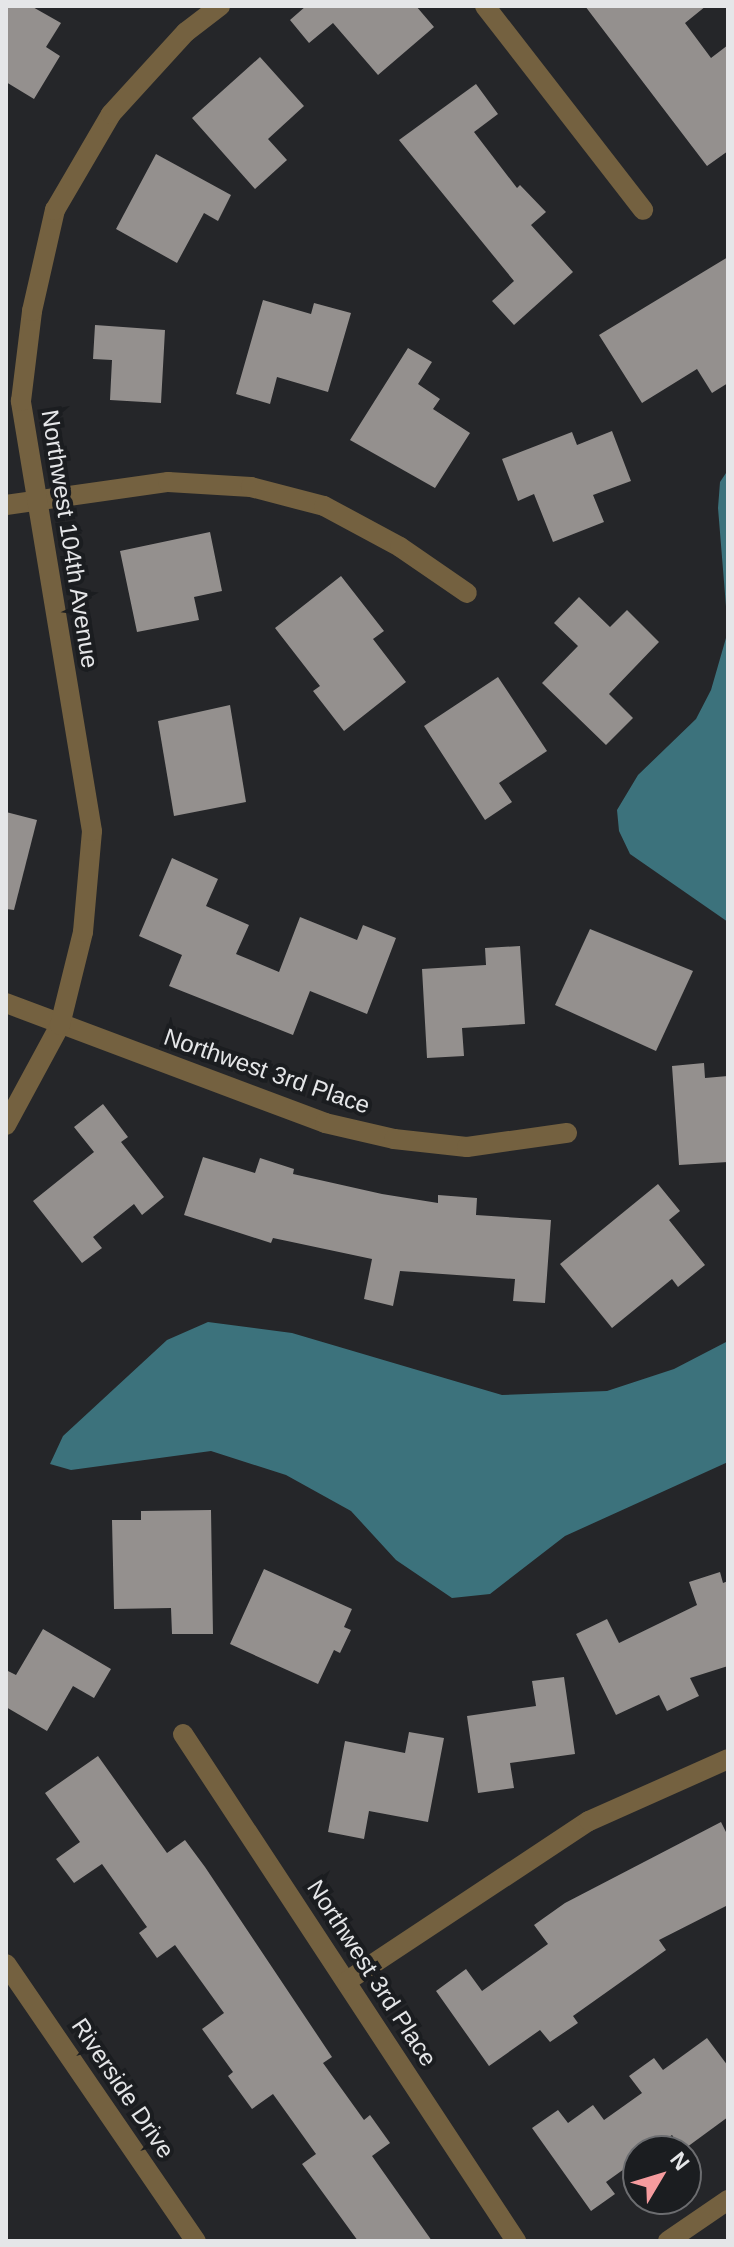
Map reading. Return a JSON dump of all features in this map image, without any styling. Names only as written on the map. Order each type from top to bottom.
[{"type":"street","name":"Northwest 104th Avenue","points":[[6,1125],[60,1025],[83,932],[92,831],[21,401],[32,311],[55,210],[111,114],[186,32],[220,6]]},
{"type":"street","points":[[485,6],[643,210]]},
{"type":"street","points":[[6,505],[168,482],[251,487],[324,506],[400,547],[467,593]]},
{"type":"street","name":"Northwest 3rd Place","points":[[6,1003],[325,1123],[394,1139],[467,1147],[567,1133]]},
{"type":"street","name":"Northwest 3rd Place","points":[[183,1734],[516,2241]]},
{"type":"street","points":[[347,1981],[589,1821],[728,1759]]},
{"type":"street","name":"Riverside Drive","points":[[6,1964],[196,2241]]},
{"type":"street","points":[[668,2241],[728,2200]]},
{"type":"water","points":[[728,470],[728,631],[718,508],[720,482]]},
{"type":"water","points":[[728,631],[728,922],[630,854],[619,831],[617,810],[638,775],[696,719],[711,690]]},
{"type":"water","points":[[208,1322],[292,1333],[502,1395],[607,1391],[674,1369],[728,1341],[728,1462],[565,1536],[490,1594],[452,1598],[396,1560],[351,1511],[286,1475],[211,1451],[71,1470],[50,1464],[63,1436],[167,1340]]},
{"type":"building","points":[[6,6],[31,6],[61,23],[46,47],[60,56],[34,99],[6,82]]},
{"type":"building","points":[[306,6],[416,6],[434,27],[378,75],[333,23],[309,43],[290,20]]},
{"type":"building","points":[[585,6],[706,6],[685,23],[711,58],[728,45],[728,151],[707,166]]},
{"type":"building","points":[[260,57],[304,106],[268,139],[287,160],[255,189],[192,118]]},
{"type":"building","points":[[476,84],[498,114],[474,132],[517,188],[520,185],[546,212],[531,225],[573,272],[514,325],[492,301],[514,281],[399,140]]},
{"type":"building","points":[[156,154],[231,195],[218,221],[204,213],[177,263],[116,229]]},
{"type":"building","points":[[728,257],[728,383],[712,393],[697,369],[642,403],[599,335]]},
{"type":"building","points":[[263,300],[311,314],[314,303],[351,313],[328,392],[277,377],[270,404],[236,394]]},
{"type":"building","points":[[95,325],[165,330],[161,403],[110,400],[112,360],[93,359]]},
{"type":"building","points":[[408,348],[432,362],[418,384],[440,399],[433,409],[470,433],[435,488],[350,440]]},
{"type":"building","points":[[612,431],[631,481],[593,495],[604,522],[553,542],[534,494],[518,501],[502,459],[572,432],[577,445]]},
{"type":"building","points":[[210,532],[222,591],[194,597],[199,620],[137,632],[120,551]]},
{"type":"building","points":[[341,576],[384,631],[373,639],[406,682],[344,731],[313,691],[320,686],[275,628]]},
{"type":"building","points":[[579,597],[610,627],[627,610],[659,642],[609,694],[633,718],[606,745],[542,683],[578,646],[554,623]]},
{"type":"building","points":[[498,677],[547,751],[499,783],[512,802],[485,820],[424,726]]},
{"type":"building","points":[[230,705],[246,802],[174,816],[158,721]]},
{"type":"building","points":[[6,812],[37,820],[14,910],[6,909]]},
{"type":"building","points":[[172,858],[218,879],[206,906],[249,925],[236,954],[279,972],[300,917],[357,940],[363,925],[396,938],[367,1014],[310,991],[293,1035],[169,986],[182,955],[139,936]]},
{"type":"building","points":[[590,929],[693,971],[656,1051],[555,1005]]},
{"type":"building","points":[[520,946],[525,1024],[462,1028],[464,1056],[427,1058],[422,969],[486,965],[485,948]]},
{"type":"building","points":[[704,1063],[705,1078],[728,1076],[728,1162],[679,1165],[672,1066]]},
{"type":"building","points":[[103,1104],[128,1137],[121,1142],[164,1197],[142,1215],[134,1204],[93,1237],[102,1248],[82,1263],[33,1201],[94,1152],[74,1127]]},
{"type":"building","points":[[203,1157],[255,1173],[260,1158],[294,1169],[293,1174],[382,1194],[438,1203],[438,1195],[477,1198],[476,1215],[551,1220],[545,1303],[513,1301],[515,1279],[400,1271],[393,1306],[364,1299],[372,1259],[273,1238],[271,1243],[184,1215]]},
{"type":"building","points":[[658,1184],[680,1211],[669,1220],[705,1265],[678,1287],[672,1279],[612,1328],[560,1264]]},
{"type":"building","points":[[211,1510],[213,1634],[172,1634],[171,1608],[114,1609],[112,1520],[141,1520],[141,1511]]},
{"type":"building","points":[[264,1569],[352,1609],[344,1627],[351,1630],[340,1653],[334,1650],[318,1684],[230,1644]]},
{"type":"building","points":[[720,1572],[723,1583],[728,1581],[728,1666],[690,1678],[699,1696],[667,1711],[659,1695],[616,1715],[576,1634],[607,1619],[619,1643],[697,1605],[689,1582]]},
{"type":"building","points":[[43,1629],[111,1669],[94,1698],[73,1686],[47,1731],[6,1707],[6,1670],[16,1675]]},
{"type":"building","points":[[564,1677],[575,1754],[510,1763],[514,1788],[478,1793],[467,1716],[536,1706],[532,1681]]},
{"type":"building","points":[[409,1732],[444,1738],[428,1822],[369,1811],[364,1839],[328,1832],[345,1741],[405,1753]]},
{"type":"building","points":[[98,1756],[167,1853],[185,1840],[205,1867],[332,2057],[323,2063],[364,2120],[370,2115],[390,2143],[372,2156],[432,2241],[358,2241],[302,2164],[316,2154],[273,2094],[252,2109],[228,2076],[233,2072],[202,2029],[224,2013],[175,1945],[157,1958],[139,1933],[147,1927],[102,1864],[74,1883],[56,1859],[80,1842],[45,1793]]},
{"type":"building","points":[[721,1822],[728,1836],[728,1905],[659,1940],[666,1950],[573,2016],[578,2023],[550,2042],[540,2030],[489,2066],[436,1991],[466,1969],[482,1991],[548,1944],[534,1925],[565,1903]]},
{"type":"building","points":[[707,2038],[728,2066],[728,2117],[702,2136],[622,2135],[622,2170],[606,2182],[615,2194],[591,2211],[532,2128],[558,2110],[568,2123],[593,2105],[604,2120],[642,2093],[629,2076],[654,2058],[663,2070]]}]
